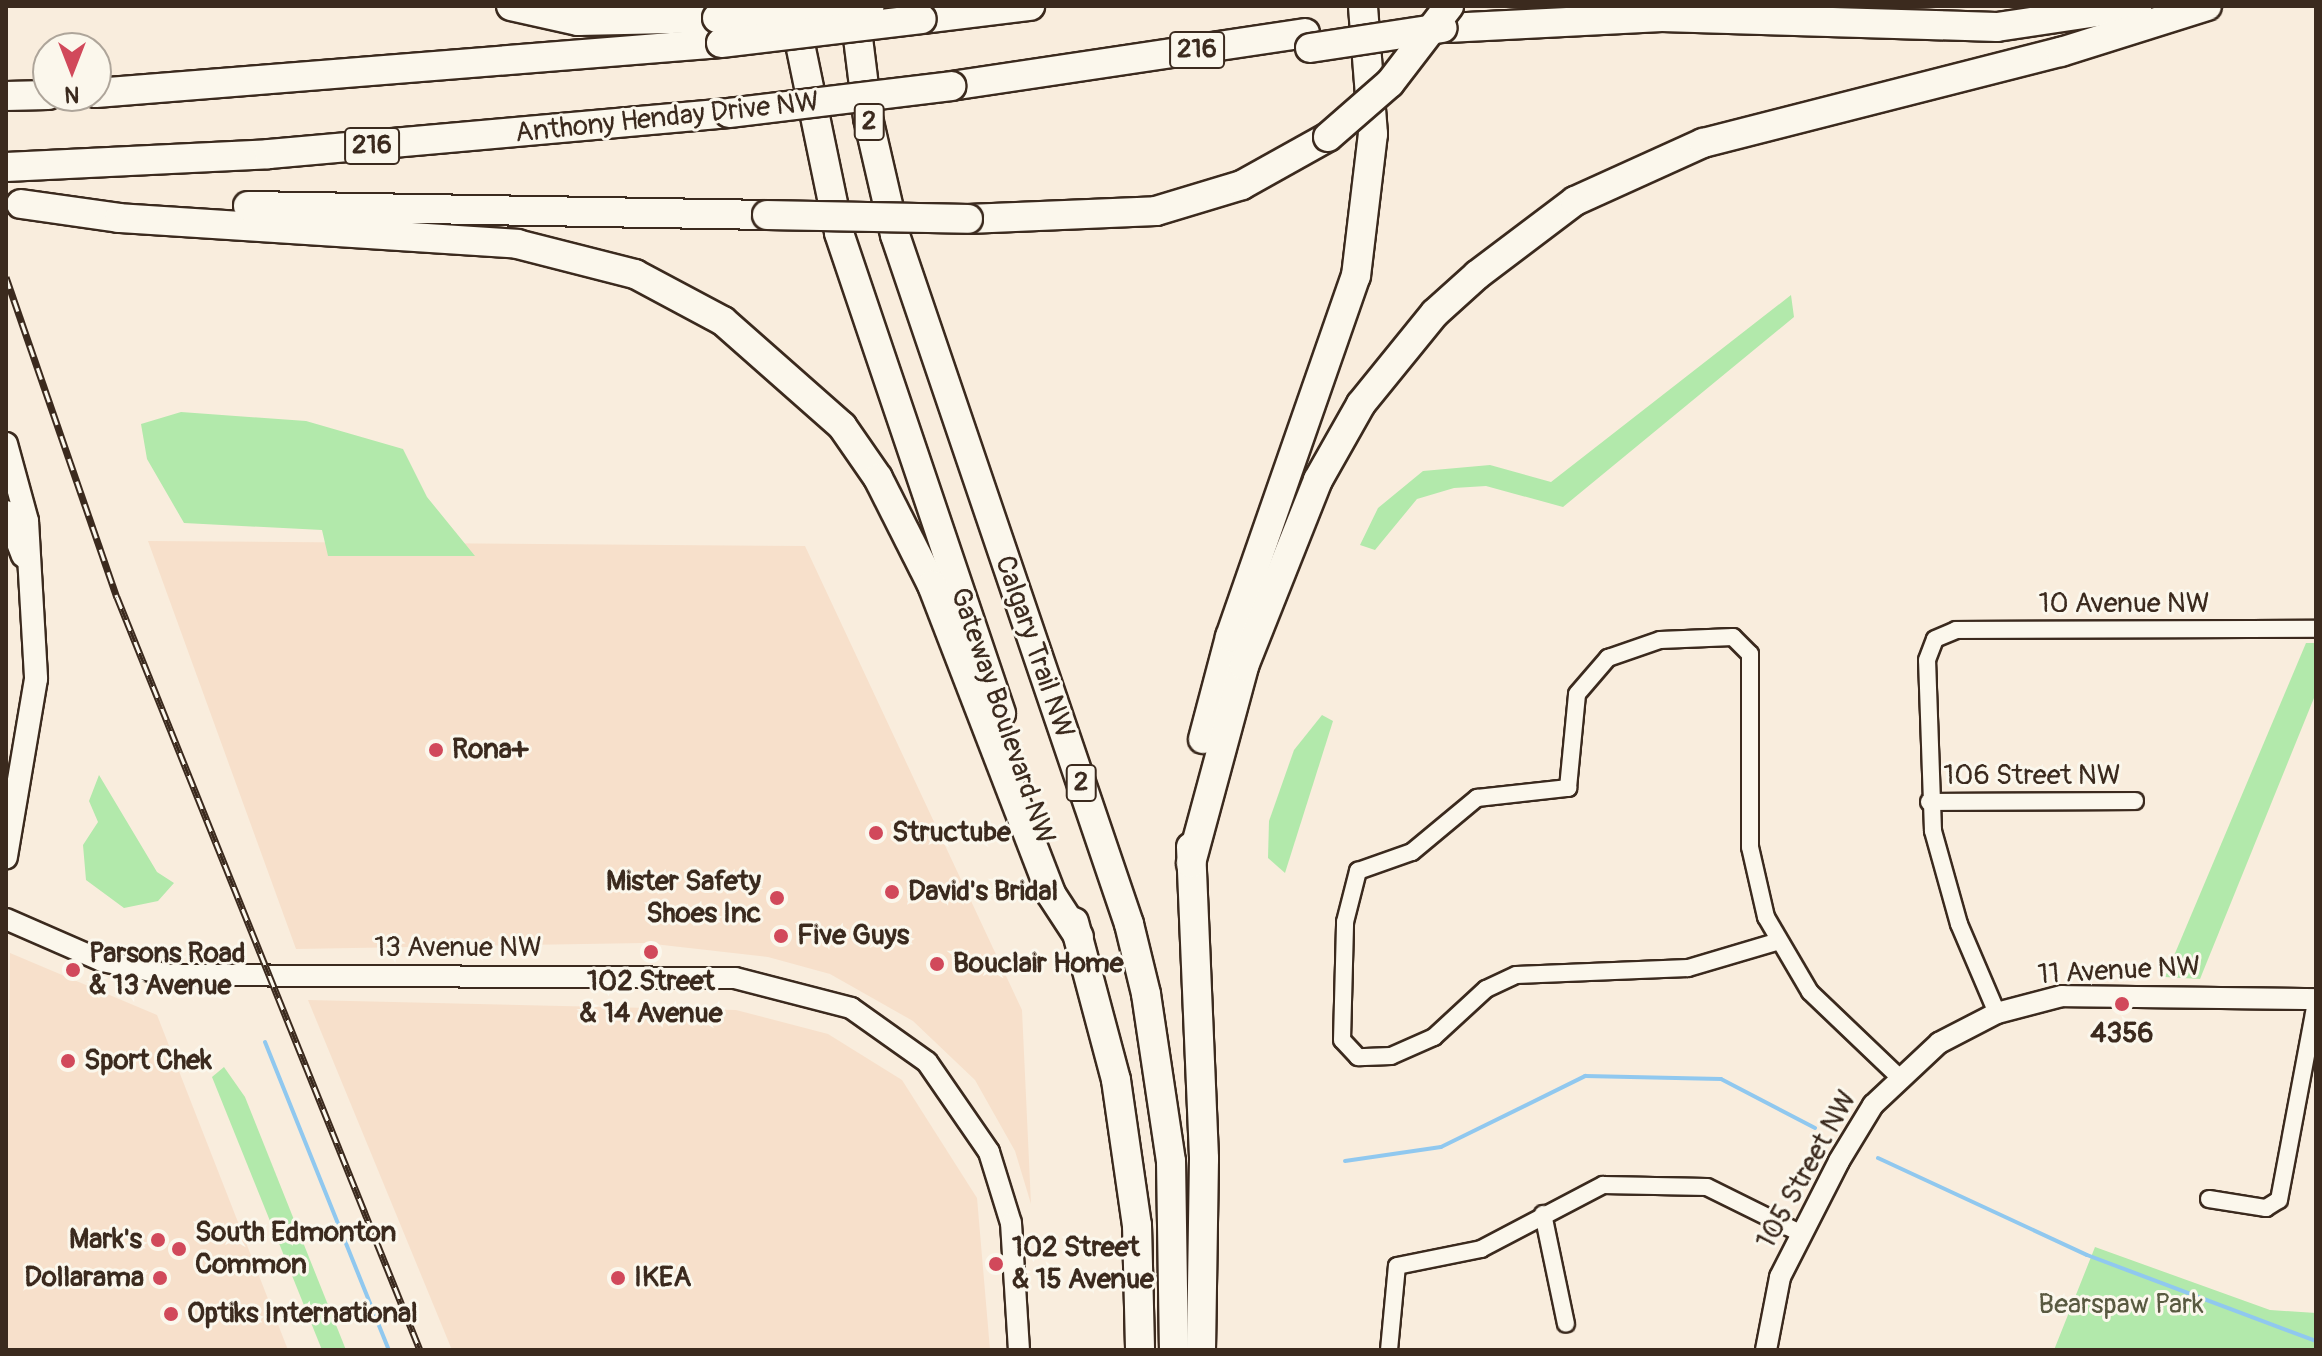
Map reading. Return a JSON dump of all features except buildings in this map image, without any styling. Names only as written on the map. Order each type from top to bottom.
[{"type":"highway","points":[[511,6],[578,21],[719,30],[922,19],[1030,6]]},
{"type":"highway","points":[[773,6],[817,208],[883,371]]},
{"type":"highway","name":"Gateway Boulevard NW","points":[[792,6],[810,121],[839,233],[883,371],[1079,937],[1126,1140],[1140,1350]]},
{"type":"highway","name":"Calgary Trail NW","points":[[854,6],[895,235],[1129,924],[1171,1161],[1174,1350]]},
{"type":"highway","points":[[112,92],[262,83],[719,30],[870,6]]},
{"type":"highway","points":[[1201,1350],[1204,1159],[1191,863],[1202,746],[1230,637],[1356,276],[1373,134],[1363,6]]},
{"type":"highway","name":"Anthony Henday Drive NW","points":[[10,167],[284,153],[729,113],[1308,40],[1451,12],[1997,27],[2137,6]]},
{"type":"highway","points":[[1191,863],[1244,666],[1318,480],[1361,404],[1435,313],[1477,275],[1575,201],[1703,143],[2061,52],[2207,6]]},
{"type":"highway","points":[[14,204],[968,219],[1156,211],[1242,185],[1328,137],[1390,83],[1451,12]]},
{"type":"highway","points":[[6,78],[32,77]]},
{"type":"highway","points":[[112,78],[262,83]]},
{"type":"highway","points":[[6,96],[32,95]]},
{"type":"highway","points":[[14,204],[119,218],[517,244],[635,274],[723,321],[842,426],[878,478],[932,585],[1051,894],[1079,937]]},
{"type":"main road","points":[[6,444],[27,521],[25,561],[36,679],[6,857]]},
{"type":"main road","points":[[6,512],[25,561]]},
{"type":"street","name":"10 Avenue NW","points":[[1935,639],[1956,630],[2316,629]]},
{"type":"street","name":"105 Street NW","points":[[1766,1350],[1773,1300],[1800,1233],[1858,1129],[1898,1076],[1810,992],[1776,942],[1751,859],[1745,643],[1675,637],[1608,658],[1577,694],[1568,788],[1477,798],[1412,852],[1358,871],[1345,922],[1341,1031],[1348,1051],[1367,1058],[1405,1052],[1516,975],[1688,968],[1776,942]]},
{"type":"street","name":"106 Street NW","points":[[1935,639],[1927,651],[1929,802],[1946,888],[1997,1013]]},
{"type":"street","name":"106 Street NW","points":[[1929,802],[2135,801]]},
{"type":"street","name":"13 Avenue NW","points":[[6,919],[102,961],[171,975],[757,980],[851,1008],[906,1043],[950,1089],[993,1164],[1011,1223],[1019,1350]]},
{"type":"street","name":"11 Avenue NW","points":[[1898,1076],[1939,1043],[1997,1013],[2091,994],[2316,1000],[2279,1200],[2266,1208],[2209,1199]]},
{"type":"street","points":[[1389,1350],[1397,1266],[1481,1249],[1603,1185],[1671,1181],[1721,1192],[1800,1233]]},
{"type":"street","points":[[1543,1214],[1566,1324]]},
{"type":"shaded area","points":[[148,541],[805,546],[1022,1010],[1031,1204],[1015,1151],[975,1080],[913,1021],[830,974],[768,957],[645,943],[296,949]]},
{"type":"shaded area","name":"South Edmonton Common","points":[[10,953],[157,1015],[288,1350],[6,1350]]},
{"type":"shaded area","name":"South Edmonton Common","points":[[308,1000],[736,1010],[828,1034],[902,1080],[977,1198],[990,1350],[452,1350]]},
{"type":"green space","points":[[1791,295],[1794,317],[1563,507],[1486,486],[1454,488],[1417,499],[1375,550],[1360,545],[1378,508],[1423,471],[1490,465],[1551,482]]},
{"type":"green space","points":[[181,412],[306,421],[403,449],[427,497],[475,556],[328,556],[322,530],[184,523],[147,459],[141,424]]},
{"type":"green space","points":[[2306,643],[2316,643],[2316,693],[2200,979],[2165,977]]},
{"type":"green space","points":[[1322,715],[1333,721],[1285,873],[1268,858],[1269,821],[1294,750]]},
{"type":"green space","points":[[99,775],[157,872],[174,883],[158,901],[124,908],[86,880],[83,845],[98,822],[89,801]]},
{"type":"green space","points":[[224,1067],[245,1097],[346,1350],[322,1350],[212,1077]]},
{"type":"green space","name":"Bearspaw Park","points":[[2095,1247],[2270,1310],[2316,1313],[2316,1350],[2054,1350]]},
{"type":"waterway","points":[[265,1042],[389,1350]]},
{"type":"waterway","points":[[1345,1161],[1441,1147],[1585,1076],[1721,1079],[1815,1128]]},
{"type":"waterway","points":[[1878,1158],[2087,1255],[2316,1341]]},
{"type":"railway","points":[[6,277],[117,597],[420,1350]]},
{"type":"place","name":"Rona+","points":[[436,750]]},
{"type":"place","name":"Structube","points":[[876,833]]},
{"type":"place","name":"David's Bridal","points":[[892,892]]},
{"type":"place","name":"Mister Safety Shoes Inc","points":[[777,898]]},
{"type":"place","name":"Five Guys","points":[[781,936]]},
{"type":"place","name":"102 Street & 14 Avenue","points":[[651,952]]},
{"type":"place","name":"Bouclair Home","points":[[937,964]]},
{"type":"place","name":"Parsons Road & 13 Avenue","points":[[73,970]]},
{"type":"place","name":"4356","points":[[2122,1004]]},
{"type":"place","name":"Sport Chek","points":[[68,1061]]},
{"type":"place","name":"Mark's","points":[[158,1240]]},
{"type":"place","name":"South Edmonton Common","points":[[179,1249]]},
{"type":"place","name":"102 Street & 15 Avenue","points":[[996,1264]]},
{"type":"place","name":"Dollarama","points":[[160,1278]]},
{"type":"place","name":"IKEA","points":[[618,1278]]},
{"type":"place","name":"Optiks International","points":[[171,1314]]}]
